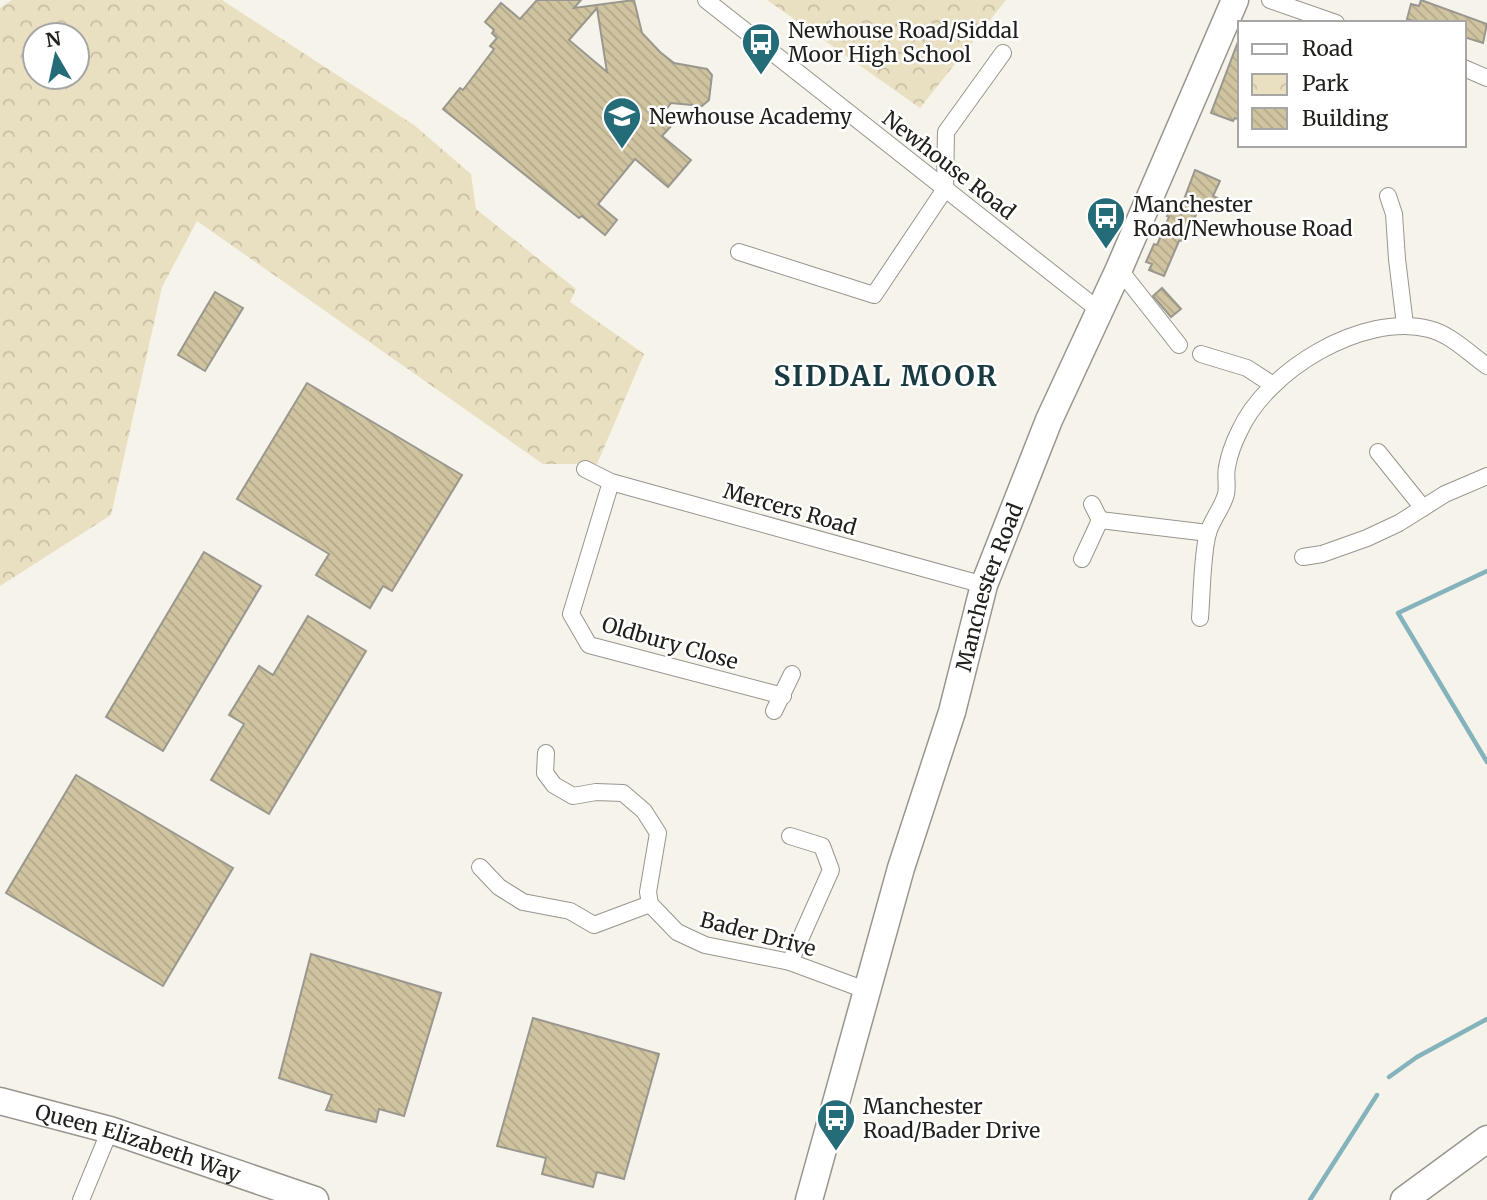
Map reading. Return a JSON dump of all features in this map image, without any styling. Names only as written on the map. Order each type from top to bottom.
[{"type":"main road","name":"Manchester Road","points":[[809,1200],[901,869],[952,712],[984,585],[1049,419],[1119,270],[1235,0]]},
{"type":"main road","name":"Queen Elizabeth Way","points":[[0,1101],[110,1130],[315,1200]]},
{"type":"main road","points":[[1404,1200],[1487,1139]]},
{"type":"street","name":"Newhouse Road","points":[[706,0],[1100,311]]},
{"type":"street","points":[[1270,0],[1330,21]]},
{"type":"street","points":[[739,252],[874,295],[945,189],[946,132],[1003,53]]},
{"type":"street","points":[[1466,69],[1487,79]]},
{"type":"street","points":[[1388,196],[1402,214],[1397,259],[1405,325]]},
{"type":"street","points":[[1119,270],[1179,345]]},
{"type":"street","points":[[1200,618],[1208,533],[1226,494],[1226,468],[1239,430],[1273,385],[1312,355],[1336,342],[1362,332],[1405,325],[1432,329],[1444,335],[1487,366]]},
{"type":"street","points":[[1201,354],[1227,354],[1273,385]]},
{"type":"street","points":[[1378,452],[1423,508]]},
{"type":"street","name":"Mercers Road","points":[[585,469],[611,482],[984,585]]},
{"type":"street","points":[[1303,557],[1322,554],[1367,538],[1399,523],[1446,494],[1487,476]]},
{"type":"street","name":"Oldbury Close","points":[[611,482],[571,614],[589,645],[783,696]]},
{"type":"street","points":[[1092,504],[1100,520]]},
{"type":"street","points":[[1100,520],[1208,533]]},
{"type":"street","points":[[1083,559],[1100,520]]},
{"type":"street","points":[[774,712],[792,674]]},
{"type":"street","points":[[480,867],[499,887],[523,902],[570,911],[594,925],[650,904],[648,892],[658,833],[644,811],[623,793],[596,792],[572,796],[554,785],[545,773],[546,753]]},
{"type":"street","points":[[528,771],[545,773]]},
{"type":"street","points":[[790,836],[822,846],[831,870],[790,962]]},
{"type":"street","name":"Bader Drive","points":[[650,904],[677,933],[705,945],[790,962],[868,991]]},
{"type":"street","points":[[81,1200],[110,1130]]},
{"type":"green space","points":[[12,0],[222,0],[414,125],[471,174],[476,209],[576,289],[570,302],[644,354],[597,464],[543,464],[197,221],[162,287],[111,515],[0,586],[0,8]]},
{"type":"green space","points":[[767,0],[1006,0],[920,108]]},
{"type":"building","points":[[537,0],[581,0],[574,8],[634,0],[642,33],[660,52],[674,63],[707,69],[712,75],[709,100],[702,106],[671,103],[661,116],[672,125],[662,136],[691,160],[668,187],[635,159],[598,204],[617,220],[605,235],[582,216],[579,218],[443,109],[460,88],[463,90],[494,49],[490,46],[497,38],[492,33],[494,30],[485,22],[501,3],[520,19]],"holes":[[[597,8],[607,72],[569,40]]]},
{"type":"building","points":[[1421,0],[1487,24],[1483,43],[1466,38],[1466,21],[1407,19],[1411,4],[1419,6]]},
{"type":"building","points":[[1238,42],[1238,119],[1235,118],[1233,121],[1211,113]]},
{"type":"building","points":[[1195,170],[1220,181],[1213,196],[1222,200],[1218,210],[1201,203],[1185,240],[1179,241],[1164,276],[1149,270],[1152,264],[1146,262],[1154,244],[1157,245],[1172,206],[1180,210]]},
{"type":"building","points":[[1162,288],[1181,309],[1171,317],[1153,296]]},
{"type":"building","points":[[215,292],[243,308],[205,371],[178,355]]},
{"type":"building","points":[[307,383],[462,475],[392,591],[383,586],[370,608],[316,575],[329,554],[237,499]]},
{"type":"building","points":[[204,552],[261,586],[163,751],[106,717]]},
{"type":"building","points":[[308,616],[366,651],[269,814],[211,780],[244,724],[229,715],[259,666],[273,675]]},
{"type":"building","points":[[76,775],[233,868],[163,986],[6,893]]},
{"type":"building","points":[[311,954],[441,993],[404,1116],[379,1109],[376,1122],[326,1110],[332,1095],[279,1078]]},
{"type":"building","points":[[533,1018],[659,1054],[624,1179],[597,1172],[593,1187],[542,1174],[546,1158],[497,1146]]},
{"type":"waterway","points":[[1487,571],[1398,613],[1487,762]]},
{"type":"waterway","points":[[1389,1077],[1417,1057],[1487,1019]]},
{"type":"waterway","points":[[1310,1200],[1377,1095]]},
{"type":"place","name":"Newhouse Road/Siddal Moor High School","points":[[761,76]]},
{"type":"place","name":"Newhouse Academy","points":[[622,150]]},
{"type":"place","name":"Manchester Road/Newhouse Road","points":[[1106,250]]},
{"type":"place","name":"Manchester Road/Bader Drive","points":[[836,1152]]},
{"type":"district","name":"SIDDAL MOOR","points":[[886,376]]}]
